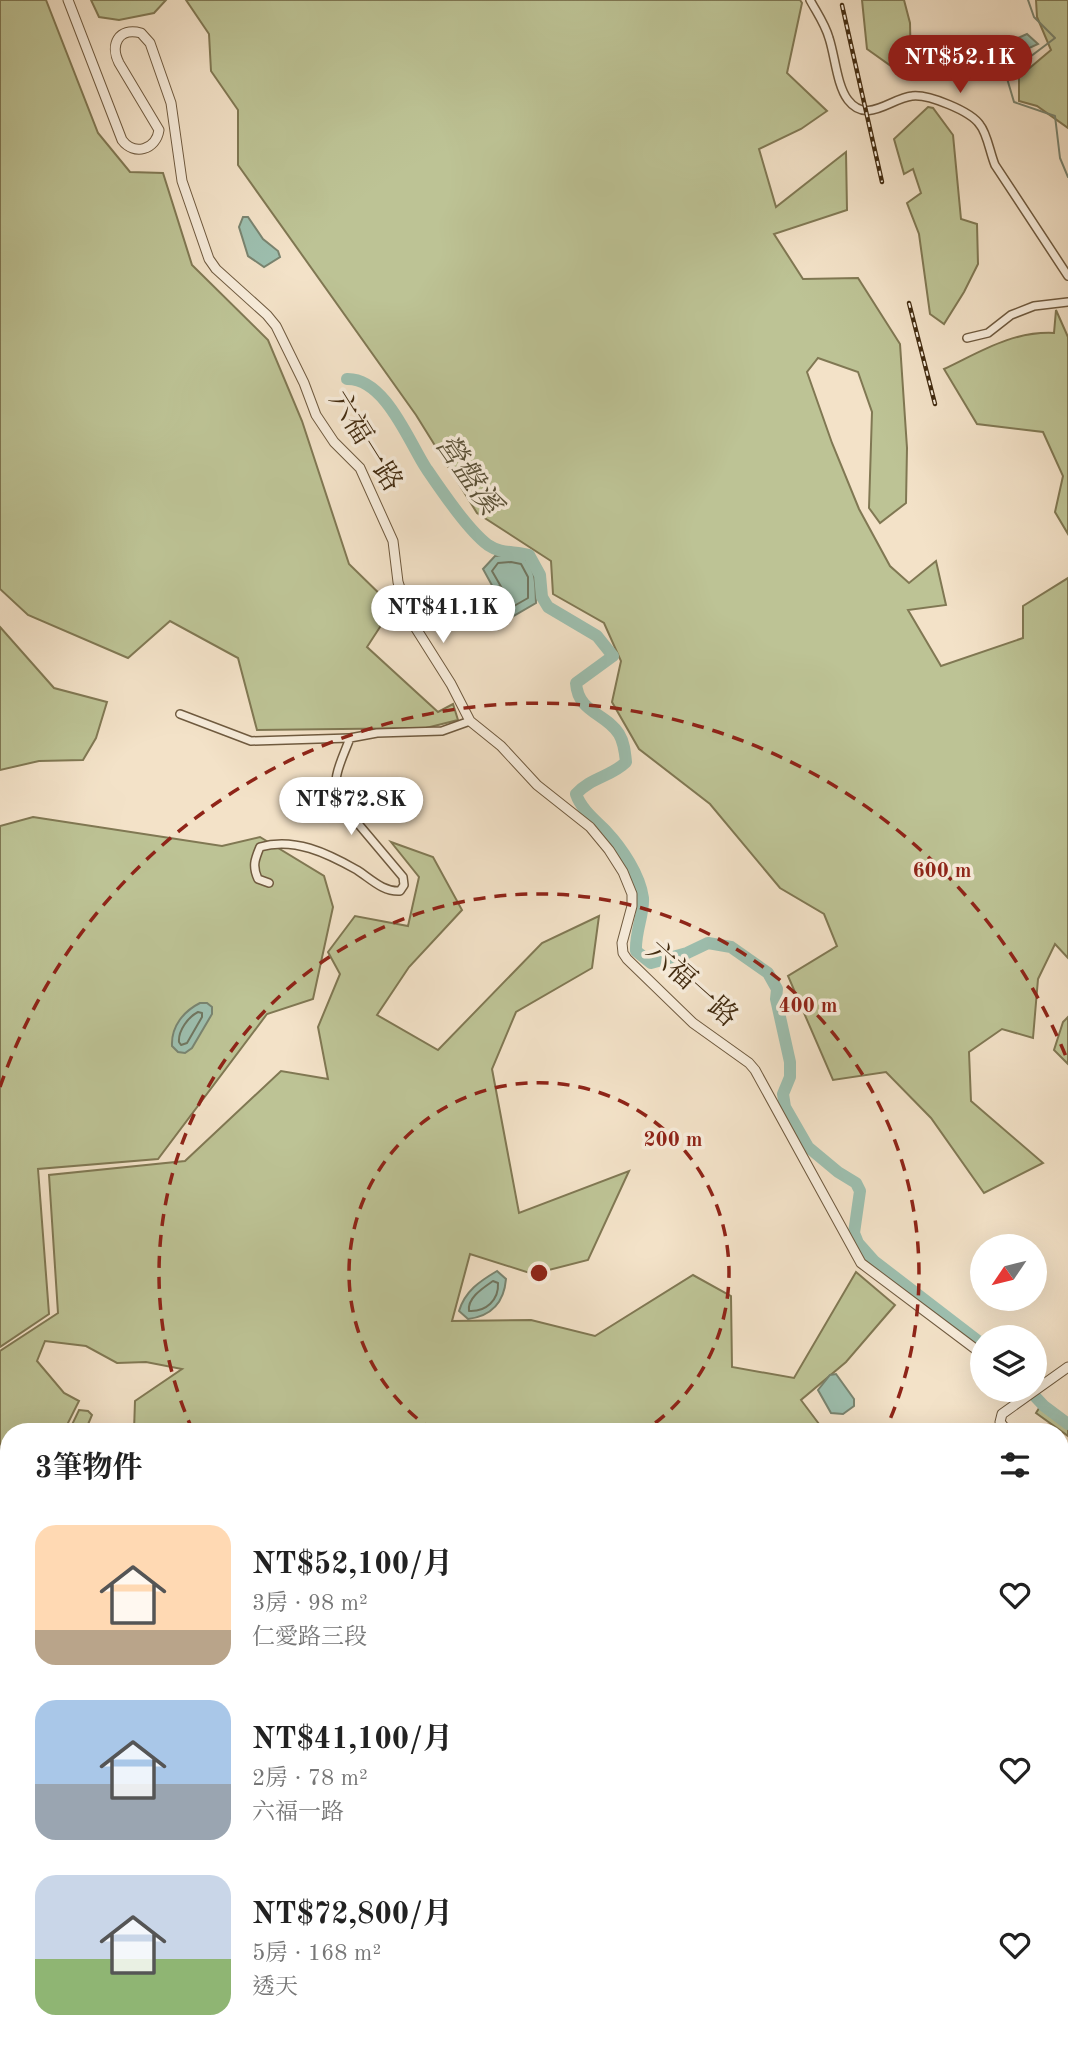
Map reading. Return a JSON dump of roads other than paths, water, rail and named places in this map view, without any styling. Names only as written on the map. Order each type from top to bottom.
[{"type":"street","name":"六福一路","points":[[68,0],[122,140],[134,151],[152,144],[158,137],[159,130],[119,63],[114,53],[115,46],[118,38],[130,32],[141,33],[150,43],[171,103],[182,181],[209,258],[216,269],[276,326],[304,383],[316,415],[334,442],[360,468],[393,541],[398,582],[410,619],[451,684],[470,721],[501,746],[537,785],[590,827],[624,872],[632,894],[632,906],[622,943],[623,953],[693,1023],[755,1070],[861,1263],[970,1345]]},
{"type":"street","points":[[810,0],[824,24],[848,100],[859,109],[877,110],[914,95],[930,98],[974,117],[982,126],[995,165],[1068,276]]},
{"type":"street","points":[[967,338],[988,333],[1011,314],[1034,306],[1068,302]]},
{"type":"street","points":[[180,714],[251,741],[350,738],[389,732],[442,731],[470,721]]},
{"type":"street","points":[[269,883],[258,879],[254,871],[254,860],[260,847],[276,842],[323,853],[357,870],[390,892],[400,891],[404,885],[403,877],[338,801],[334,788],[336,774],[350,738]]},
{"type":"street","points":[[1047,1381],[1068,1367]]},
{"type":"street","points":[[1000,1423],[1002,1414],[1015,1402]]},
{"type":"water","points":[[1027,34],[1038,44],[1010,57],[1002,45]]},
{"type":"water","points":[[243,217],[248,217],[263,239],[278,251],[280,257],[264,267],[248,256],[239,227]]},
{"type":"water","points":[[495,556],[524,557],[531,568],[536,603],[510,618],[483,569]]},
{"type":"water","points":[[200,1003],[207,1003],[212,1007],[212,1014],[192,1048],[185,1053],[178,1052],[172,1046],[176,1026],[189,1010]]},
{"type":"water","points":[[497,1271],[506,1279],[503,1295],[490,1311],[468,1319],[459,1311],[465,1298],[479,1283]]},
{"type":"water","points":[[836,1374],[854,1399],[854,1406],[843,1414],[831,1413],[818,1390],[830,1375]]},
{"type":"waterway","points":[[1028,0],[1034,17],[1055,38],[1006,75],[1014,102],[1055,116],[1060,158],[1068,177]]},
{"type":"waterway","name":"營盤溪","points":[[347,379],[361,381],[384,400],[404,428],[426,468],[472,530],[493,548],[529,555],[540,575],[542,597],[548,607],[597,636],[613,656],[576,683],[578,693],[587,707],[607,721],[619,734],[626,762],[576,794],[585,809],[618,845],[638,880],[643,904],[636,951],[651,963],[687,953],[708,943],[731,947],[768,973],[777,989],[776,999],[790,1062],[790,1077],[783,1094],[785,1107],[808,1147],[856,1183],[860,1191],[854,1233],[858,1243],[874,1261],[970,1335]]},
{"type":"waterway","name":"營盤溪","points":[[1040,1402],[1067,1423]]},
{"type":"railway","points":[[842,5],[882,182]]},
{"type":"railway","points":[[909,303],[935,404]]}]
